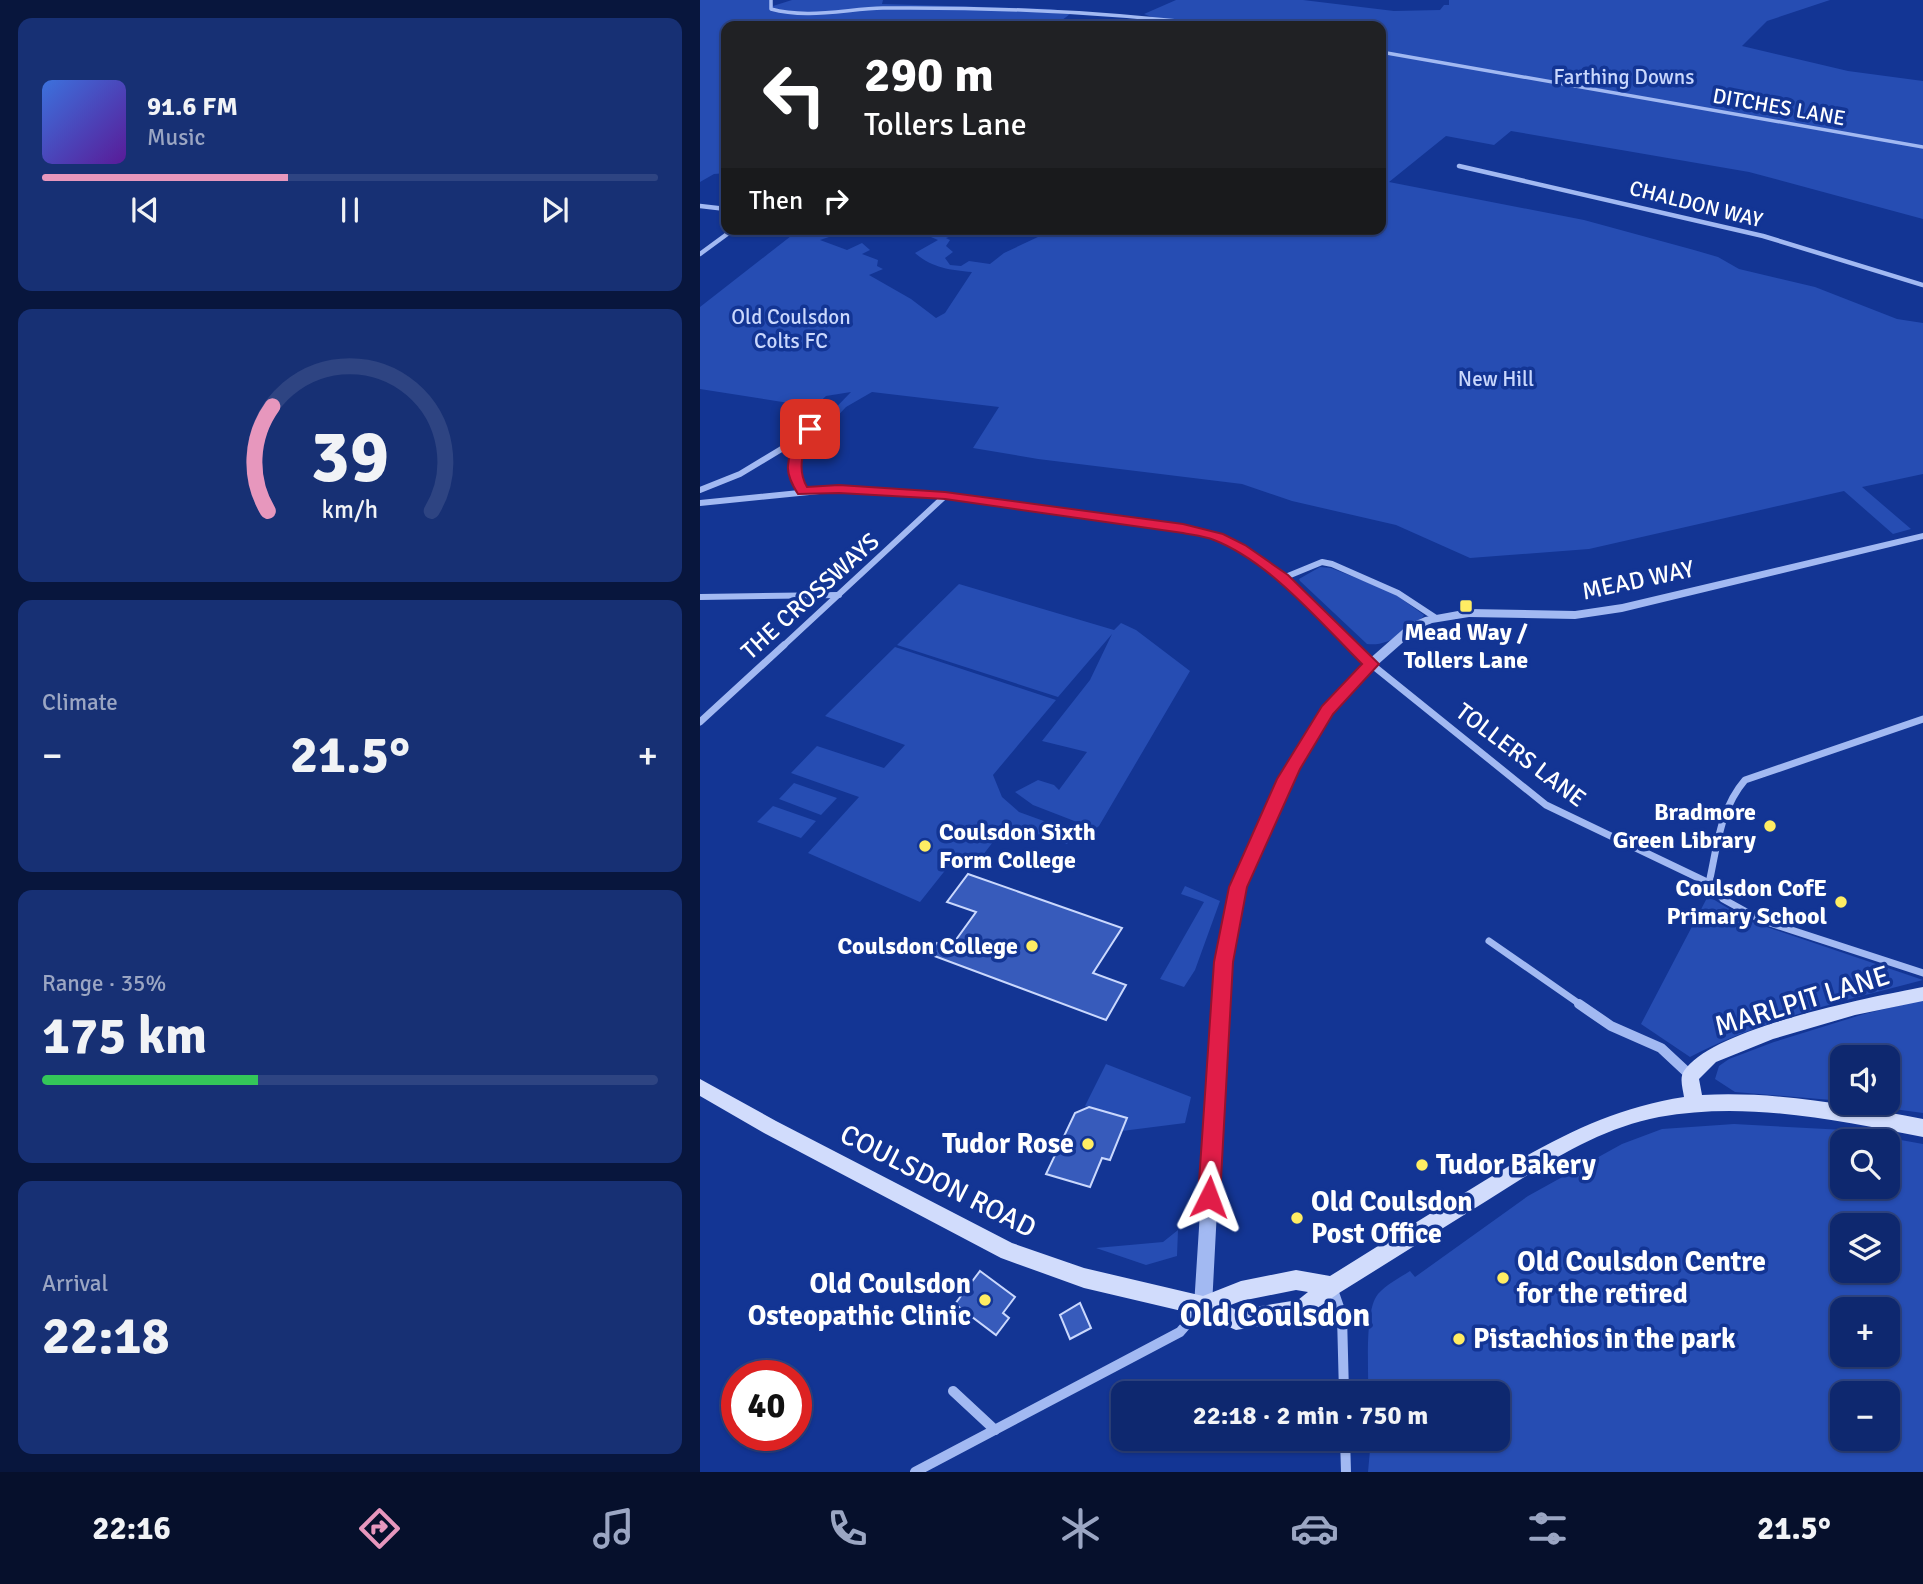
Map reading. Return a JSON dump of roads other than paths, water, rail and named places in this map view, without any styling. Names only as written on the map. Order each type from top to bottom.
[{"type":"main road","name":"MARLPIT LANE","points":[[1690,1076],[1710,1056],[1771,1032],[1854,1008],[1923,994]]},
{"type":"main road","points":[[1690,1076],[1694,1104]]},
{"type":"main road","name":"COULSDON ROAD","points":[[700,1087],[770,1127],[1008,1251],[1084,1278],[1203,1306],[1236,1320],[1302,1309],[1332,1286],[1549,1150],[1582,1133],[1659,1109],[1694,1104],[1760,1105],[1851,1114],[1923,1128]]},
{"type":"main road","points":[[1203,1306],[1241,1291],[1296,1280],[1332,1286]]},
{"type":"street","points":[[771,0],[771,9],[782,12],[823,13],[881,8],[1125,14],[1180,21]]},
{"type":"street","name":"DITCHES LANE","points":[[1386,53],[1923,148]]},
{"type":"street","name":"CHALDON WAY","points":[[1459,166],[1763,236],[1923,285]]},
{"type":"street","points":[[700,206],[721,208]]},
{"type":"street","points":[[700,254],[726,235]]},
{"type":"street","points":[[700,490],[740,474],[803,436],[827,410]]},
{"type":"street","points":[[803,436],[794,467],[796,480],[803,491]]},
{"type":"street","name":"TOLLERS LANE","points":[[700,503],[839,489],[945,496],[1183,528],[1218,537],[1240,548],[1283,578],[1371,664],[1546,805],[1709,883],[1723,899],[1761,920],[1923,972]]},
{"type":"street","name":"THE CROSSWAYS","points":[[700,722],[945,496]]},
{"type":"street","name":"MEAD WAY","points":[[1203,1306],[1223,962],[1238,887],[1283,783],[1327,710],[1371,664],[1413,627],[1436,618],[1469,614],[1575,615],[1622,608],[1923,536]]},
{"type":"street","points":[[1283,578],[1322,562],[1332,564],[1392,587],[1436,618]]},
{"type":"street","points":[[700,597],[839,595]]},
{"type":"street","points":[[1709,883],[1733,790],[1745,780],[1923,719]]},
{"type":"street","points":[[1489,941],[1611,1026],[1642,1037],[1661,1048],[1690,1076]]},
{"type":"street","points":[[1332,1286],[1342,1315],[1344,1381]]},
{"type":"street","points":[[915,1472],[1180,1332],[1203,1306]]},
{"type":"street","points":[[953,1391],[995,1430]]},
{"type":"street","points":[[1345,1451],[1346,1472]]},
{"type":"place","name":"Mead Way / Tollers Lane","points":[[1466,606]]},
{"type":"place","name":"Bradmore Green Library","points":[[1770,826]]},
{"type":"place","name":"Coulsdon Sixth Form College","points":[[925,846]]},
{"type":"place","name":"Coulsdon CofE Primary School","points":[[1841,902]]},
{"type":"place","name":"Coulsdon College","points":[[1032,946]]},
{"type":"place","name":"Tudor Rose","points":[[1088,1144]]},
{"type":"place","name":"Tudor Bakery","points":[[1422,1165]]},
{"type":"place","name":"Old Coulsdon Post Office","points":[[1297,1218]]},
{"type":"place","name":"Old Coulsdon Centre for the retired","points":[[1503,1278]]},
{"type":"place","name":"Old Coulsdon Osteopathic Clinic","points":[[985,1300]]},
{"type":"place","name":"Pistachios in the park","points":[[1459,1339]]},
{"type":"district","name":"Old Coulsdon","points":[[1275,1315]]},
{"type":"park label","name":"Farthing Downs","points":[[1624,77]]},
{"type":"park label","name":"Old Coulsdon Colts FC","points":[[791,329]]},
{"type":"park label","name":"New Hill","points":[[1496,379]]}]
